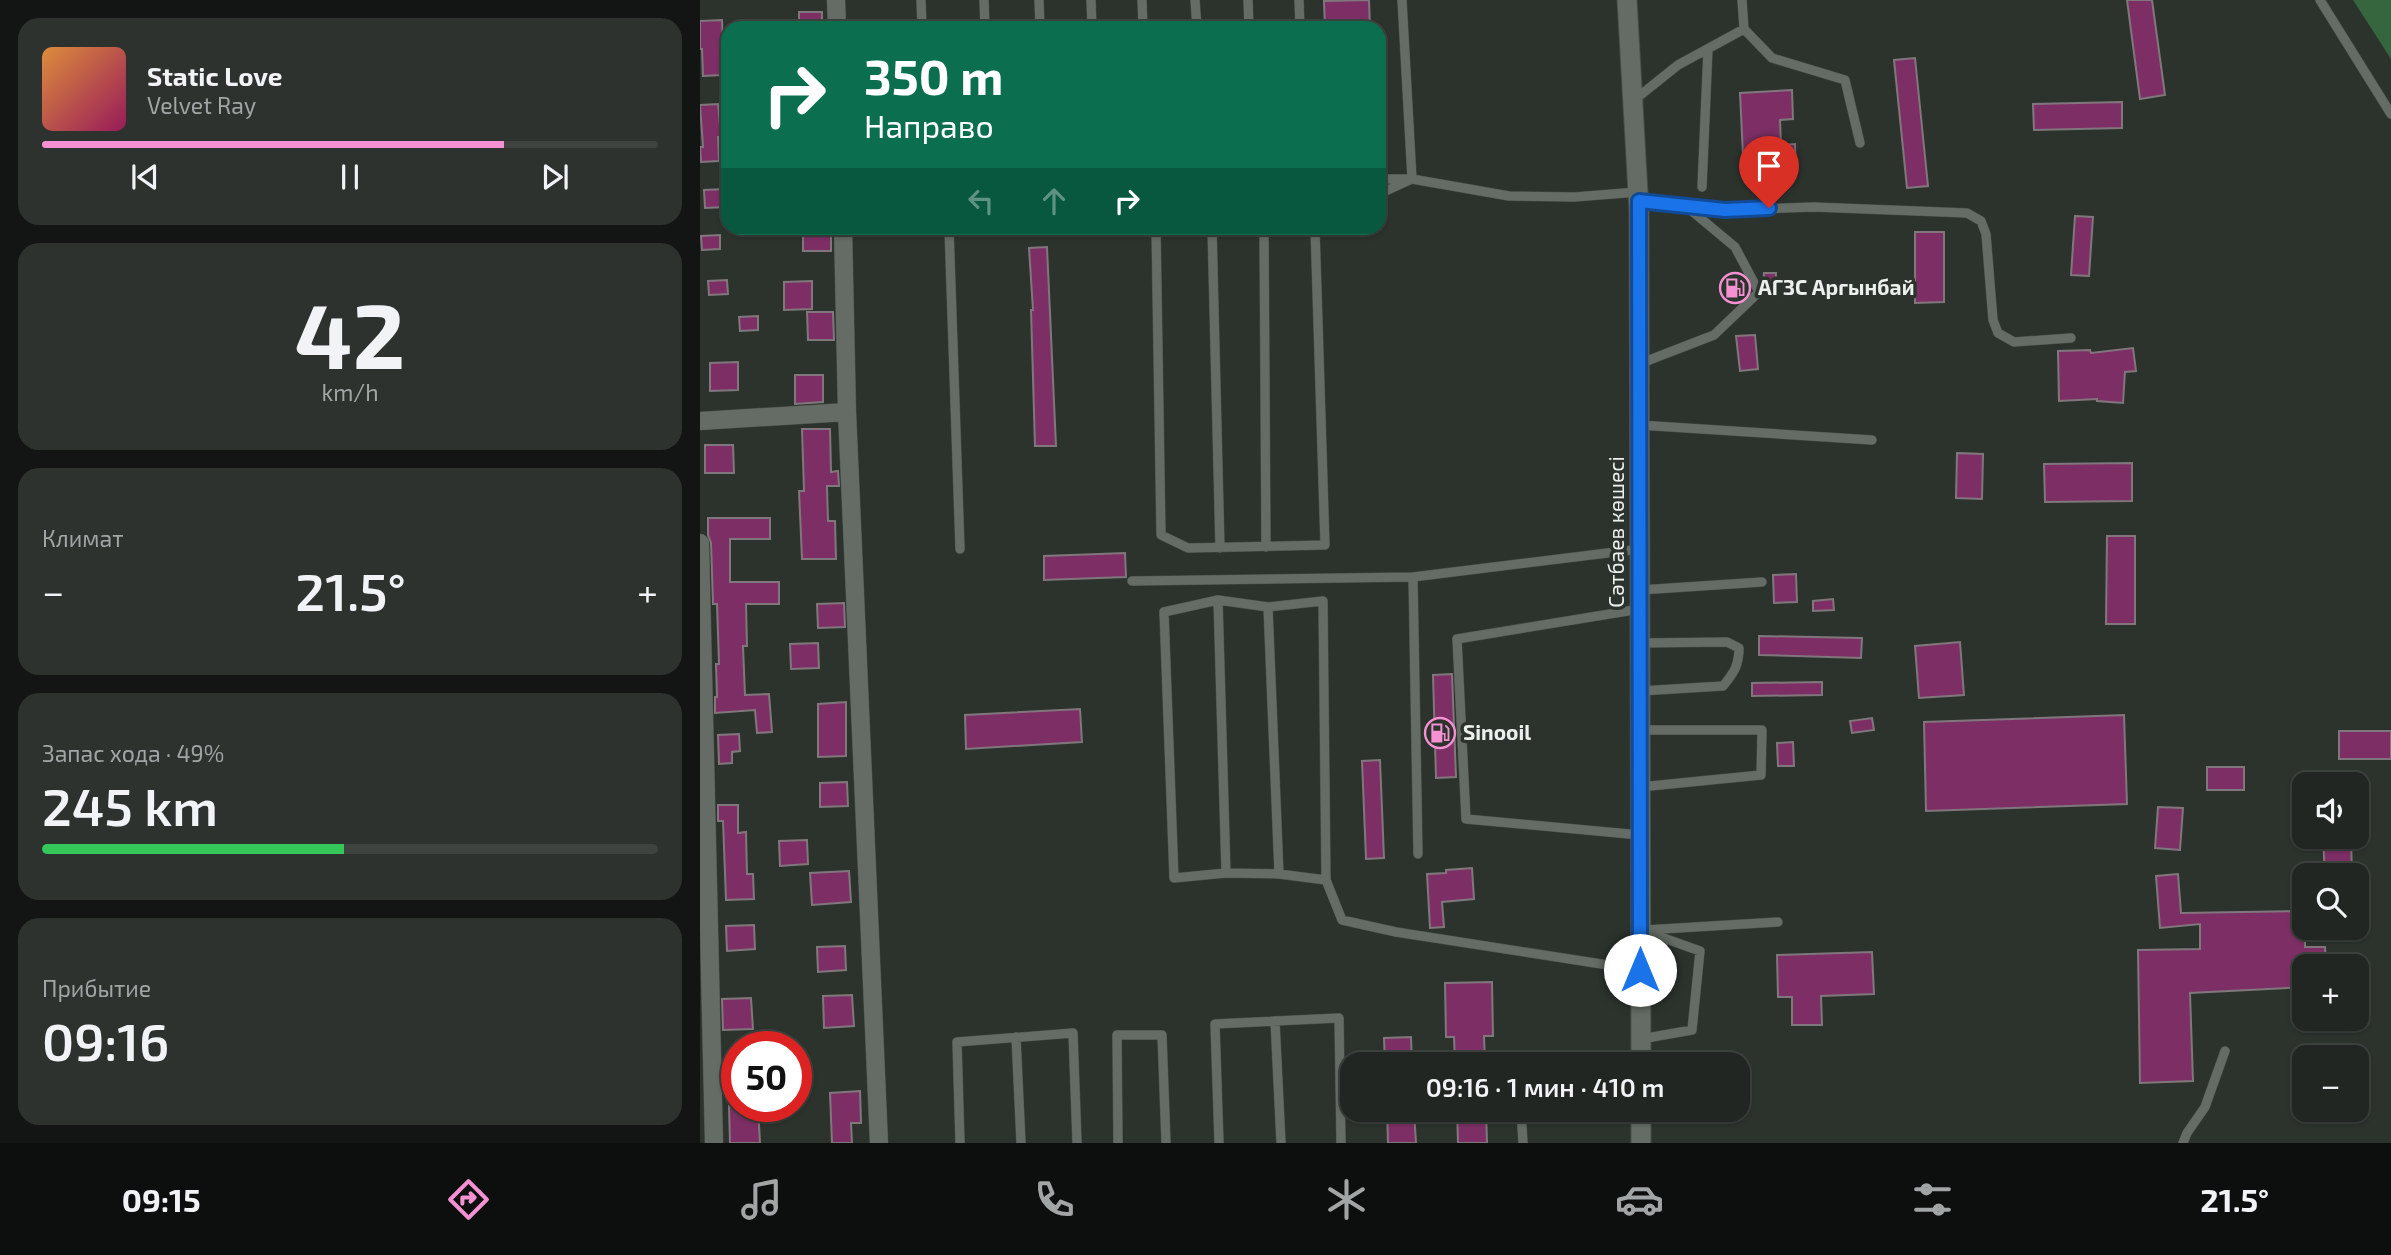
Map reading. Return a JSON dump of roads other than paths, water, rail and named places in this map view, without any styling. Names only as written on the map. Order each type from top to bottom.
[{"type":"main road","name":"Сәтбаев көшесі","points":[[1627,0],[1638,197],[1641,1052]]},
{"type":"main road","points":[[1641,1122],[1641,1143]]},
{"type":"street","points":[[836,0],[837,21]]},
{"type":"street","points":[[843,235],[847,412],[879,1143]]},
{"type":"street","points":[[700,421],[847,412]]},
{"type":"street","points":[[700,543],[714,1143]]},
{"type":"lane","points":[[921,0],[922,21]]},
{"type":"lane","points":[[984,0],[985,21]]},
{"type":"lane","points":[[1039,0],[1040,21]]},
{"type":"lane","points":[[1091,0],[1092,21]]},
{"type":"lane","points":[[1142,0],[1143,21]]},
{"type":"lane","points":[[1195,0],[1196,21]]},
{"type":"lane","points":[[1248,0],[1249,21]]},
{"type":"lane","points":[[1299,0],[1300,21]]},
{"type":"lane","points":[[1402,0],[1412,179]]},
{"type":"lane","points":[[1742,0],[1744,29],[1772,58],[1845,80],[1860,143]]},
{"type":"lane","points":[[2320,0],[2391,114]]},
{"type":"lane","points":[[1633,102],[1678,65],[1744,29]]},
{"type":"lane","points":[[1702,187],[1708,48]]},
{"type":"lane","points":[[1386,179],[1412,179],[1509,196],[1638,197],[1725,210],[1814,207],[1967,213],[1981,221],[1986,234],[1993,320],[1998,333],[2014,342],[2071,338]]},
{"type":"lane","points":[[1386,191],[1412,179]]},
{"type":"lane","points":[[1639,364],[1714,335],[1759,292],[1735,247],[1686,206]]},
{"type":"lane","points":[[949,235],[960,549]]},
{"type":"lane","points":[[1156,235],[1161,535],[1188,548],[1325,545],[1315,235]]},
{"type":"lane","points":[[1212,235],[1220,548]]},
{"type":"lane","points":[[1264,235],[1266,547]]},
{"type":"lane","points":[[1639,425],[1872,440]]},
{"type":"lane","points":[[1132,581],[1413,577],[1640,549]]},
{"type":"lane","points":[[1413,577],[1418,854]]},
{"type":"lane","points":[[1640,835],[1466,819],[1457,639],[1640,600],[1762,583]]},
{"type":"lane","points":[[1218,600],[1226,873]]},
{"type":"lane","points":[[1326,880],[1279,874],[1226,873],[1174,878],[1164,612],[1218,600],[1268,607],[1323,601],[1326,880],[1342,920],[1396,932],[1640,970]]},
{"type":"lane","points":[[1268,607],[1279,874]]},
{"type":"lane","points":[[1640,643],[1727,642],[1739,648],[1739,663],[1735,673],[1723,686],[1640,691]]},
{"type":"lane","points":[[1640,730],[1762,730],[1761,775],[1640,788]]},
{"type":"lane","points":[[1640,930],[1778,922]]},
{"type":"lane","points":[[1640,930],[1700,951],[1692,1030],[1641,1039]]},
{"type":"lane","points":[[1219,1143],[1215,1024],[1339,1018],[1341,1143]]},
{"type":"lane","points":[[1275,1021],[1281,1143]]},
{"type":"lane","points":[[960,1143],[957,1042],[1073,1032],[1077,1143]]},
{"type":"lane","points":[[1118,1143],[1117,1035],[1163,1035],[1166,1143]]},
{"type":"lane","points":[[1016,1037],[1021,1143]]},
{"type":"lane","points":[[2183,1143],[2205,1107],[2225,1051]]},
{"type":"lane","points":[[1522,1122],[1523,1143]]},
{"type":"place","name":"АГЗС Аргынбай","points":[[1735,288]]},
{"type":"place","name":"Sinooil","points":[[1440,733]]}]
